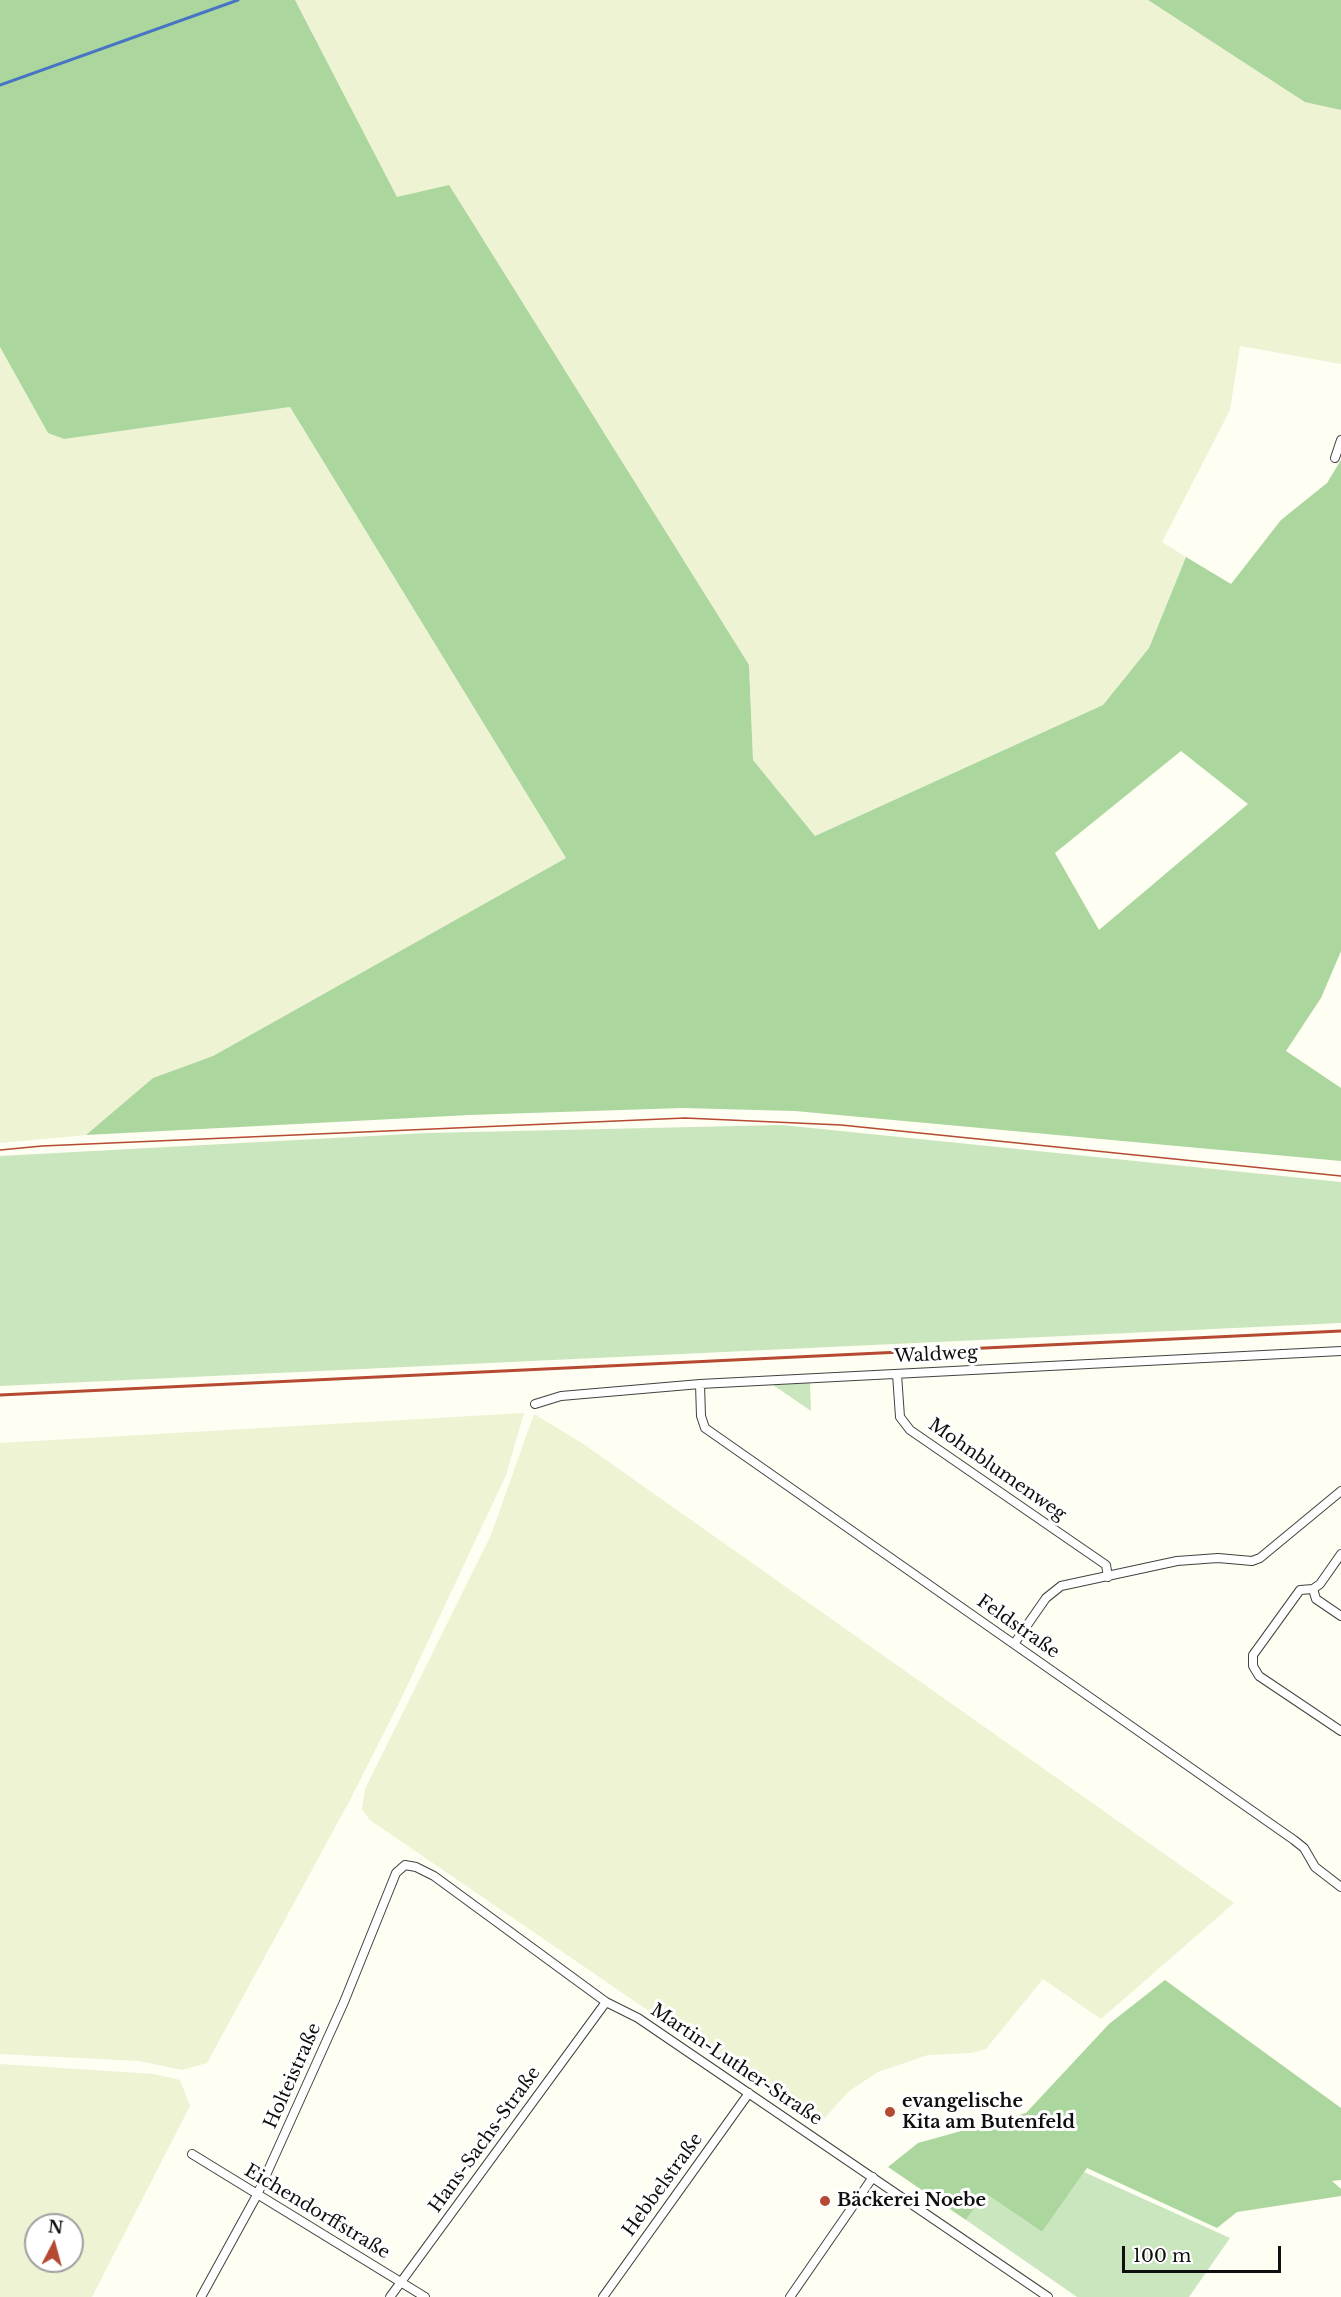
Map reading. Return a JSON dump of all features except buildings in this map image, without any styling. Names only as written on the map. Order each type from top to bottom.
[{"type":"street","points":[[1335,458],[1341,440]]},
{"type":"street","name":"Waldweg","points":[[535,1404],[561,1396],[700,1384],[1341,1351]]},
{"type":"street","name":"Mohnblumenweg","points":[[897,1374],[900,1417],[910,1430],[1106,1565],[1108,1576]]},
{"type":"street","name":"Feldstraße","points":[[700,1384],[701,1416],[705,1428],[1294,1840],[1304,1848],[1322,1874],[1341,1887]]},
{"type":"street","points":[[1014,1644],[1052,1592],[1073,1581],[1177,1561],[1218,1558],[1252,1561],[1260,1558],[1341,1491]]},
{"type":"street","points":[[1341,1554],[1320,1584],[1312,1589],[1300,1590],[1253,1655],[1253,1666],[1259,1676],[1341,1731]]},
{"type":"street","points":[[1312,1589],[1316,1599],[1341,1616]]},
{"type":"street","name":"Martin-Luther-Straße","points":[[405,1865],[416,1867],[434,1876],[606,2002],[638,2018],[873,2177],[1037,2294],[1048,2297]]},
{"type":"street","name":"Holteistraße","points":[[201,2297],[257,2195],[344,2002],[396,1873],[405,1865]]},
{"type":"street","name":"Hans-Sachs-Straße","points":[[390,2297],[606,2002]]},
{"type":"street","name":"Hebbelstraße","points":[[603,2297],[749,2093]]},
{"type":"street","name":"Eichendorffstraße","points":[[192,2154],[425,2297]]},
{"type":"street","points":[[790,2297],[873,2177]]},
{"type":"green space","points":[[0,0],[295,0],[397,197],[449,185],[749,665],[753,760],[815,836],[1103,705],[1149,648],[1186,557],[1231,584],[1281,520],[1327,483],[1341,460],[1341,951],[1321,998],[1286,1051],[1341,1088],[1341,1161],[795,1111],[682,1108],[469,1115],[86,1135],[153,1078],[213,1056],[566,858],[290,407],[64,439],[48,433],[0,347]],"holes":[[[1181,751],[1248,804],[1099,930],[1055,853]]]},
{"type":"green space","points":[[295,0],[1148,0],[1305,101],[1341,110],[1341,364],[1240,346],[1230,410],[1162,542],[1186,557],[1149,648],[1103,705],[815,836],[753,760],[749,665],[397,197]]},
{"type":"green space","points":[[1148,0],[1341,0],[1341,110],[1305,102]]},
{"type":"green space","points":[[0,347],[48,433],[64,439],[290,407],[566,858],[213,1056],[153,1078],[86,1135],[0,1143]]},
{"type":"green space","points":[[782,1125],[1341,1182],[1341,1323],[0,1386],[0,1156],[427,1133]]},
{"type":"green space","points":[[806,1383],[810,1383],[811,1411],[773,1385]]},
{"type":"green space","points":[[524,1413],[506,1475],[400,1701],[351,1798],[207,2063],[182,2070],[139,2061],[0,2054],[0,1443]]},
{"type":"green space","points":[[534,1414],[582,1443],[1234,1903],[1101,2019],[1043,1979],[986,2049],[970,2053],[928,2055],[878,2072],[849,2091],[821,2122],[640,2005],[370,1820],[362,1809],[365,1789],[491,1535]]},
{"type":"green space","points":[[1165,1980],[1341,2108],[1341,2180],[1332,2181],[1341,2189],[1341,2196],[1237,2212],[1217,2228],[1087,2168],[1042,2232],[985,2193],[966,2220],[888,2167],[918,2143],[1026,2113],[1109,2024]]},
{"type":"green space","points":[[0,2064],[154,2074],[180,2080],[190,2106],[92,2297],[0,2297]]},
{"type":"green space","points":[[1084,2172],[1230,2238],[1189,2297],[1077,2297],[966,2220],[985,2193],[1042,2232]]},
{"type":"waterway","points":[[0,85],[238,0]]},
{"type":"tram line","points":[[0,1150],[42,1146],[685,1118],[841,1125],[1341,1176]]},
{"type":"railway","points":[[0,1395],[1341,1331]]},
{"type":"place","name":"evangelische Kita am Butenfeld","points":[[890,2112]]},
{"type":"place","name":"Bäckerei Noebe","points":[[825,2201]]}]
